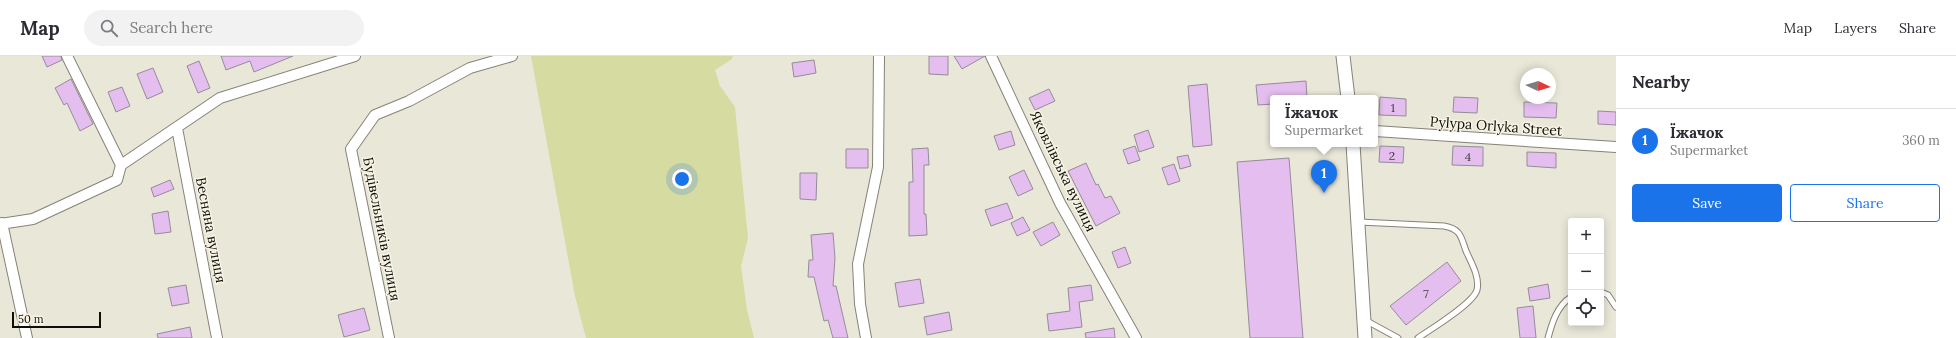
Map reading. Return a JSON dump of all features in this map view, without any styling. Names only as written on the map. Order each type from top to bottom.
[{"type":"street","points":[[67,56],[121,165]]},
{"type":"street","points":[[27,338],[1,223],[33,219],[117,180],[121,165],[220,98],[354,56]]},
{"type":"street","name":"Будівельників вулиця","points":[[389,338],[351,149],[375,115],[409,101],[470,68],[512,56]]},
{"type":"street","points":[[866,338],[860,304],[858,264],[878,167],[879,56]]},
{"type":"street","name":"Яковлівська вулиця","points":[[991,56],[1060,203],[1136,338]]},
{"type":"street","points":[[1343,56],[1348,95]]},
{"type":"street","name":"Весняна вулиця","points":[[176,128],[217,338]]},
{"type":"street","name":"Pylypa Orlyka Street","points":[[1378,132],[1616,146]]},
{"type":"street","points":[[1353,147],[1365,338]]},
{"type":"lane","points":[[1358,222],[1444,226],[1451,227],[1458,232],[1476,276],[1477,289],[1474,296],[1453,314],[1418,338]]},
{"type":"lane","points":[[1604,293],[1608,295],[1616,307]]},
{"type":"lane","points":[[1548,338],[1553,319],[1568,299]]},
{"type":"lane","points":[[1364,319],[1398,338]]},
{"type":"green space","points":[[531,56],[733,56],[732,59],[715,70],[720,86],[735,107],[748,238],[741,266],[747,310],[754,338],[586,338],[575,296]]},
{"type":"building","points":[[42,56],[61,56],[62,60],[47,67]]},
{"type":"building","points":[[221,56],[293,56],[254,72],[250,61],[226,70]]},
{"type":"building","points":[[929,56],[948,56],[948,75],[929,74]]},
{"type":"building","points":[[954,56],[985,56],[962,69]]},
{"type":"building","points":[[814,60],[816,73],[794,77],[792,63]]},
{"type":"building","points":[[199,61],[210,88],[198,93],[187,66]]},
{"type":"building","points":[[153,68],[163,92],[147,99],[137,74]]},
{"type":"building","points":[[71,79],[93,124],[80,131],[67,103],[64,105],[55,88]]},
{"type":"building","points":[[1306,81],[1307,95],[1270,95],[1270,104],[1258,105],[1256,85]]},
{"type":"building","points":[[1207,84],[1212,145],[1193,147],[1188,86]]},
{"type":"building","points":[[122,87],[130,106],[116,112],[108,92]]},
{"type":"building","points":[[1049,89],[1055,101],[1035,110],[1029,98]]},
{"type":"building","points":[[1380,97],[1406,99],[1406,116],[1379,115]]},
{"type":"building","points":[[1454,97],[1478,98],[1477,113],[1453,112]]},
{"type":"building","points":[[1557,103],[1556,118],[1524,117],[1524,104]]},
{"type":"building","points":[[1598,111],[1616,112],[1616,125],[1598,124]]},
{"type":"building","points":[[1148,130],[1154,147],[1139,152],[1134,135]]},
{"type":"building","points":[[1011,131],[1015,145],[999,150],[994,136]]},
{"type":"building","points":[[1135,146],[1140,160],[1128,164],[1123,150]]},
{"type":"building","points":[[1380,146],[1404,147],[1403,163],[1379,162]]},
{"type":"building","points":[[1453,146],[1483,147],[1483,166],[1452,165]]},
{"type":"building","points":[[928,148],[929,165],[924,165],[924,214],[926,214],[927,235],[909,236],[909,182],[913,182],[912,149]]},
{"type":"building","points":[[846,149],[868,149],[868,168],[846,168]]},
{"type":"building","points":[[1527,152],[1556,153],[1556,168],[1527,166]]},
{"type":"building","points":[[1188,155],[1191,166],[1180,169],[1177,157]]},
{"type":"building","points":[[1289,158],[1303,338],[1250,338],[1237,162]]},
{"type":"building","points":[[1086,163],[1096,185],[1098,184],[1105,198],[1111,196],[1120,213],[1096,226],[1068,171]]},
{"type":"building","points":[[1174,164],[1180,181],[1168,185],[1162,168]]},
{"type":"building","points":[[1024,170],[1033,189],[1018,196],[1009,177]]},
{"type":"building","points":[[800,173],[817,173],[816,200],[800,199]]},
{"type":"building","points":[[170,180],[174,189],[154,197],[151,188]]},
{"type":"building","points":[[1007,203],[1013,218],[991,226],[985,210]]},
{"type":"building","points":[[168,211],[171,232],[155,234],[152,214]]},
{"type":"building","points":[[1023,217],[1030,230],[1017,236],[1011,223]]},
{"type":"building","points":[[1053,222],[1060,235],[1041,246],[1033,232]]},
{"type":"building","points":[[833,233],[835,258],[833,286],[836,286],[848,338],[833,338],[828,320],[824,321],[814,277],[808,277],[809,260],[813,260],[811,235]]},
{"type":"building","points":[[1125,247],[1131,263],[1118,268],[1112,252]]},
{"type":"building","points":[[1447,262],[1461,281],[1406,325],[1390,306]]},
{"type":"building","points":[[920,279],[924,303],[899,307],[895,283]]},
{"type":"building","points":[[1548,284],[1550,298],[1530,301],[1528,288]]},
{"type":"building","points":[[186,285],[189,303],[172,306],[168,288]]},
{"type":"building","points":[[1091,285],[1093,300],[1079,302],[1082,327],[1049,331],[1047,314],[1070,311],[1068,288]]},
{"type":"building","points":[[1533,306],[1536,338],[1520,338],[1517,308]]},
{"type":"building","points":[[364,308],[370,330],[344,337],[338,315]]},
{"type":"building","points":[[949,312],[952,330],[927,335],[924,317]]},
{"type":"building","points":[[190,327],[192,338],[158,338],[157,334]]},
{"type":"building","points":[[1114,328],[1115,338],[1086,338],[1085,333]]},
{"type":"place","name":"Їжачок","points":[[1324,193]]}]
